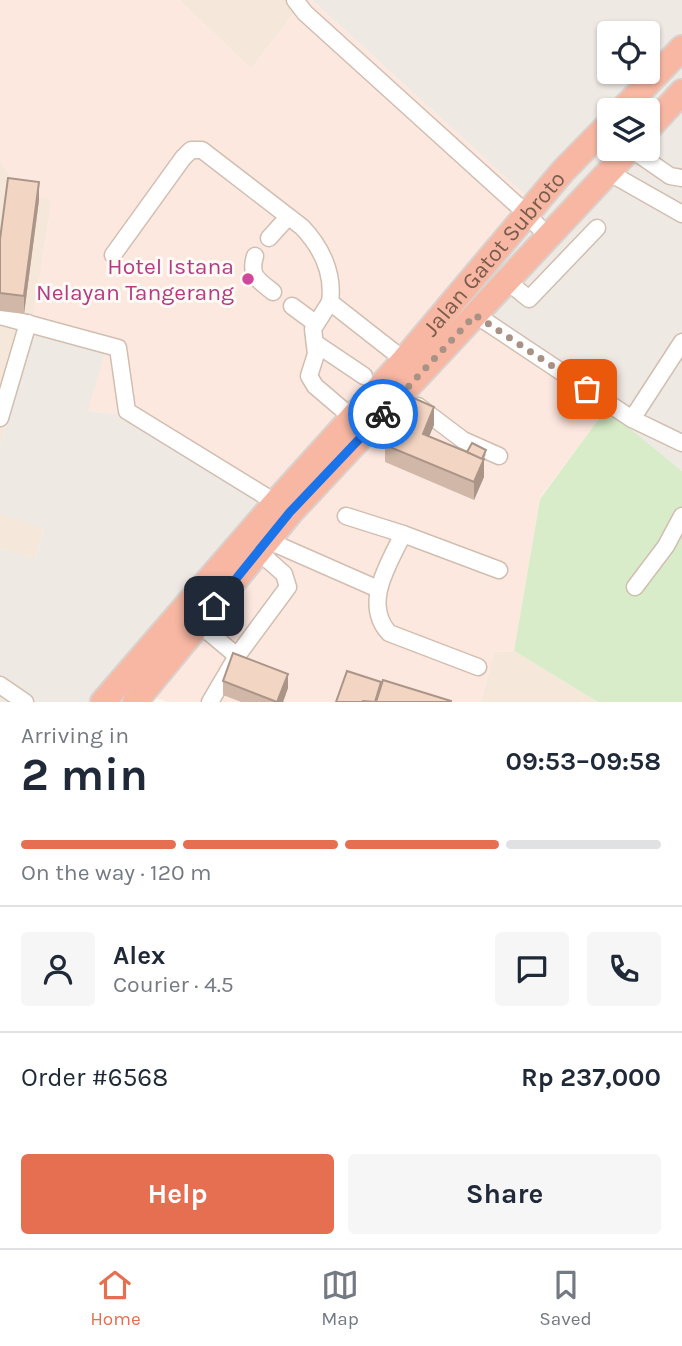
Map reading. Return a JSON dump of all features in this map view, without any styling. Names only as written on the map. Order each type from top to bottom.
[{"type":"highway","points":[[634,98],[682,48]]},
{"type":"highway","points":[[660,116],[682,92]]},
{"type":"highway","name":"Jalan Gatot Subroto","points":[[135,702],[199,624],[283,507],[527,214],[597,137]]},
{"type":"highway","name":"Jalan Gatot Subroto","points":[[283,507],[402,392],[619,161]]},
{"type":"highway","name":"Jalan Gatot Subroto","points":[[103,702],[259,542]]},
{"type":"street","points":[[295,0],[305,13],[527,214],[542,244],[559,269]]},
{"type":"street","points":[[113,255],[191,150],[202,150],[288,217],[314,240],[323,255],[330,283],[330,302],[313,329],[316,354],[309,372],[310,380],[342,410]]},
{"type":"street","points":[[648,161],[670,176],[682,178]]},
{"type":"street","points":[[608,172],[682,214]]},
{"type":"street","points":[[269,238],[288,217]]},
{"type":"street","points":[[507,281],[529,299],[597,228]]},
{"type":"street","points":[[255,256],[252,269],[255,276],[273,292]]},
{"type":"street","points":[[330,302],[404,360]]},
{"type":"street","points":[[292,306],[315,323]]},
{"type":"street","points":[[475,315],[632,419],[682,443]]},
{"type":"street","points":[[0,316],[118,348],[127,411],[283,507]]},
{"type":"street","points":[[0,418],[28,323]]},
{"type":"street","points":[[632,419],[682,342]]},
{"type":"street","points":[[315,343],[364,376]]},
{"type":"street","points":[[402,392],[463,440],[499,456]]},
{"type":"street","points":[[346,516],[499,570]]},
{"type":"street","points":[[635,587],[666,546],[682,516]]},
{"type":"street","points":[[403,534],[378,589],[378,614],[382,625],[389,634],[478,667]]},
{"type":"street","points":[[259,542],[378,589]]},
{"type":"street","points":[[210,702],[237,656],[288,587],[284,573],[259,542]]},
{"type":"street","points":[[199,624],[237,656]]},
{"type":"street","points":[[0,685],[25,702]]},
{"type":"shaded area","points":[[0,0],[179,0],[251,69],[304,0],[312,0],[533,202],[606,409],[540,498],[514,651],[494,652],[481,702],[431,702],[347,673],[335,702],[168,702],[151,696],[133,416],[88,411],[31,334],[52,199],[19,192],[0,159]]},
{"type":"shaded area","points":[[179,0],[304,0],[251,69]]},
{"type":"shaded area","points":[[312,0],[682,0],[682,471],[458,289],[533,202]]},
{"type":"shaded area","points":[[0,159],[19,192],[52,199],[31,334],[0,447]]},
{"type":"shaded area","points":[[31,334],[105,353],[88,411],[133,416],[299,524],[146,702],[0,702],[0,548],[35,559],[44,529],[0,514],[0,447]]},
{"type":"shaded area","points":[[0,514],[44,528],[35,559],[0,548]]},
{"type":"shaded area","points":[[514,651],[598,702],[481,702],[494,652]]},
{"type":"green space","points":[[606,409],[682,471],[682,702],[598,702],[514,651],[540,499]]},
{"type":"building","points":[[8,178],[39,182],[24,296],[0,293],[0,239]]},
{"type":"building","points":[[407,395],[434,407],[423,434],[484,459],[474,482],[385,445]]},
{"type":"building","points":[[472,443],[486,450],[482,459],[467,452]]},
{"type":"building","points":[[233,653],[288,674],[277,702],[223,681]]},
{"type":"building","points":[[347,671],[381,682],[375,702],[336,702]]},
{"type":"building","points":[[383,680],[451,701],[451,702],[376,702]]},
{"type":"way so far","points":[[383,414],[475,315],[587,389]]},
{"type":"place","name":"Hotel Istana Nelayan Tangerang","points":[[248,279]]},
{"type":"route","points":[[214,606],[290,512],[383,414]]}]
